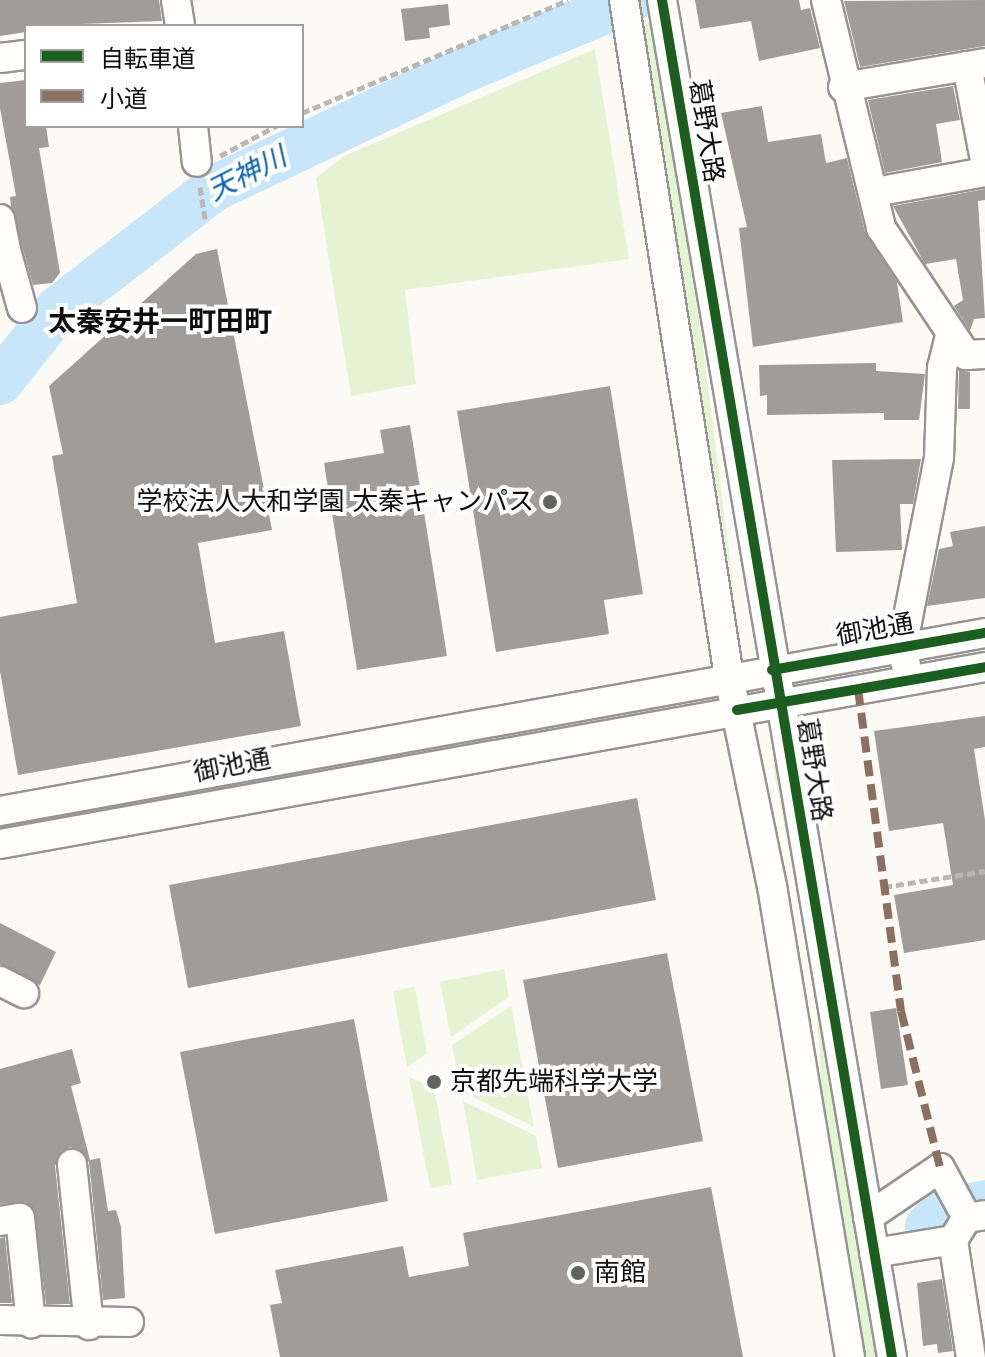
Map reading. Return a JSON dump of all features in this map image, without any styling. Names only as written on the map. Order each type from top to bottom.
[{"type":"street","points":[[176,0],[180,24]]},
{"type":"street","points":[[624,0],[729,677],[850,1357]]},
{"type":"street","points":[[826,0],[843,87],[875,192],[881,228],[950,336],[966,355],[985,354]]},
{"type":"street","name":"葛野大路","points":[[663,8],[772,670],[781,702],[892,1357]]},
{"type":"street","points":[[0,58],[24,55]]},
{"type":"street","points":[[843,87],[976,65],[985,160]]},
{"type":"street","points":[[194,128],[203,164]]},
{"type":"street","points":[[875,192],[985,172]]},
{"type":"street","points":[[0,219],[3,251],[22,308]]},
{"type":"street","points":[[909,680],[902,648],[939,458],[942,368],[950,336]]},
{"type":"street","name":"御池通","points":[[0,811],[985,633]]},
{"type":"street","name":"御池通","points":[[0,844],[985,667]]},
{"type":"street","points":[[72,1164],[89,1325]]},
{"type":"street","points":[[868,1217],[940,1168],[968,1224],[971,1357]]},
{"type":"street","points":[[0,1221],[20,1218],[31,1323]]},
{"type":"street","points":[[874,1253],[968,1224]]},
{"type":"street","points":[[0,1320],[89,1325],[129,1322]]},
{"type":"path","points":[[304,112],[568,0]]},
{"type":"path","points":[[205,218],[203,164],[272,128]]},
{"type":"path","points":[[884,887],[985,871]]},
{"type":"green space","points":[[652,23],[702,339],[737,615],[643,25]]},
{"type":"green space","points":[[595,49],[629,259],[405,290],[416,384],[351,396],[316,178],[344,156]]},
{"type":"green space","points":[[778,763],[883,1357],[865,1357],[822,1098],[816,994],[773,764]]},
{"type":"green space","points":[[504,969],[509,997],[451,1037],[440,982]]},
{"type":"green space","points":[[415,987],[427,1053],[407,1067],[393,991]]},
{"type":"green space","points":[[511,1006],[534,1127],[461,1091],[452,1045]]},
{"type":"green space","points":[[409,1077],[434,1088],[452,1184],[430,1188]]},
{"type":"green space","points":[[463,1101],[536,1136],[542,1168],[477,1180]]},
{"type":"building","points":[[0,0],[159,0],[162,21],[24,24],[24,32],[0,36]]},
{"type":"building","points":[[695,0],[799,0],[801,10],[810,8],[820,48],[759,61],[751,21],[700,29]]},
{"type":"building","points":[[985,0],[985,46],[860,67],[844,1]]},
{"type":"building","points":[[448,4],[450,25],[429,28],[430,38],[405,41],[401,9]]},
{"type":"building","points":[[24,80],[24,128],[46,128],[49,147],[39,148],[60,273],[52,283],[33,285],[11,207],[10,197],[16,196],[0,108],[0,83]]},
{"type":"building","points":[[953,86],[960,120],[936,124],[942,162],[885,173],[868,100]]},
{"type":"building","points":[[762,106],[768,142],[821,134],[826,163],[847,158],[865,232],[897,282],[903,322],[753,347],[739,228],[747,227],[721,113]]},
{"type":"building","points":[[985,189],[985,200],[978,201],[985,318],[974,319],[970,331],[954,306],[963,300],[956,259],[925,264],[893,206]]},
{"type":"building","points":[[217,249],[272,530],[198,543],[215,643],[284,631],[301,726],[18,775],[0,671],[0,617],[77,603],[52,456],[63,454],[49,386],[196,254]]},
{"type":"building","points":[[876,363],[876,371],[925,374],[919,420],[884,420],[884,413],[767,415],[767,395],[760,396],[759,365]]},
{"type":"building","points":[[959,370],[970,372],[970,409],[958,409]]},
{"type":"building","name":"学校法人大和学園 太秦キャンパス","points":[[610,386],[643,594],[604,600],[609,634],[496,652],[457,411]]},
{"type":"building","points":[[410,425],[447,656],[357,670],[324,463],[384,453],[380,430]]},
{"type":"building","points":[[921,459],[913,504],[900,504],[902,550],[836,552],[832,460]]},
{"type":"building","points":[[985,526],[985,598],[927,606],[939,549],[953,546],[950,532]]},
{"type":"building","points":[[985,716],[985,747],[974,749],[985,820],[985,940],[904,953],[894,895],[953,885],[943,823],[889,831],[874,731]]},
{"type":"building","points":[[637,798],[656,900],[188,988],[169,885]]},
{"type":"building","points":[[0,923],[56,952],[40,985],[0,964]]},
{"type":"building","points":[[667,953],[703,1141],[558,1168],[523,980]]},
{"type":"building","points":[[896,1008],[908,1085],[881,1089],[870,1012]]},
{"type":"building","points":[[354,1019],[388,1201],[215,1234],[180,1052]]},
{"type":"building","points":[[72,1049],[81,1083],[71,1086],[90,1160],[100,1158],[108,1211],[116,1210],[121,1227],[125,1298],[103,1300],[89,1162],[71,1147],[61,1151],[55,1166],[70,1304],[46,1304],[34,1209],[26,1202],[0,1204],[0,1069]]},
{"type":"building","name":"南館","points":[[711,1187],[743,1357],[280,1357],[270,1305],[282,1303],[275,1270],[403,1246],[409,1277],[469,1266],[463,1233]]},
{"type":"building","points":[[5,1237],[12,1303],[0,1303],[0,1238]]},
{"type":"building","points":[[942,1279],[953,1351],[938,1353],[937,1344],[923,1346],[917,1283]]},
{"type":"waterway","name":"天神川","points":[[0,382],[58,309],[213,189],[466,69],[631,0]]},
{"type":"waterway","points":[[928,1226],[945,1211],[985,1203]]},
{"type":"marked path","points":[[858,689],[901,1011],[940,1168]]},
{"type":"cycle path","points":[[662,0],[892,1357]]},
{"type":"cycle path","points":[[772,670],[985,633]]},
{"type":"cycle path","points":[[737,710],[985,667]]},
{"type":"place","name":"学校法人大和学園 太秦キャンパス","points":[[550,502]]},
{"type":"place","name":"京都先端科学大学","points":[[434,1082]]},
{"type":"place","name":"南館","points":[[578,1273]]},
{"type":"district","name":"太秦安井一町田町","points":[[160,322]]}]
